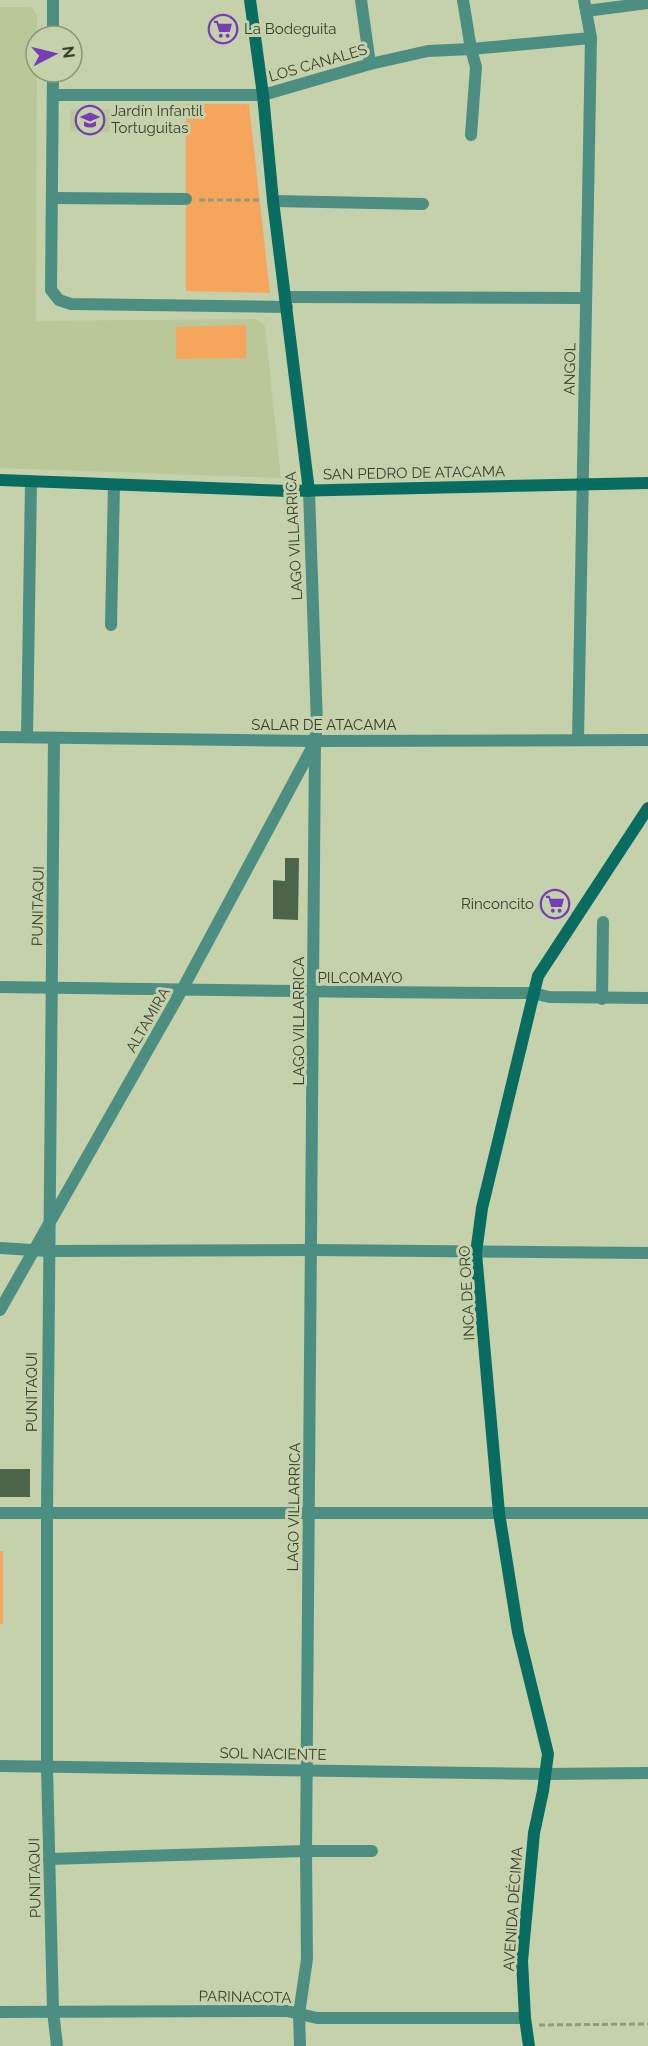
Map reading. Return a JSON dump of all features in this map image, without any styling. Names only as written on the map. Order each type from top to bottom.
[{"type":"street","points":[[53,0],[53,24]]},
{"type":"street","name":"LAGO VILLARRICA","points":[[250,0],[309,491],[317,725],[315,741],[308,1513],[307,1959],[299,2014],[300,2046]]},
{"type":"street","points":[[361,0],[370,64]]},
{"type":"street","points":[[463,0],[476,68],[471,135]]},
{"type":"street","points":[[585,5],[648,3]]},
{"type":"street","name":"ANGOL","points":[[578,740],[591,38],[585,5]]},
{"type":"street","name":"LOS CANALES","points":[[53,95],[263,95],[370,64],[428,51],[471,50],[591,38]]},
{"type":"street","points":[[53,84],[51,290],[59,300],[71,304],[586,298]]},
{"type":"street","points":[[52,198],[186,199]]},
{"type":"street","points":[[273,201],[423,204]]},
{"type":"street","name":"SAN PEDRO DE ATACAMA","points":[[0,480],[309,491],[648,483]]},
{"type":"street","points":[[27,737],[31,482]]},
{"type":"street","points":[[111,625],[114,485]]},
{"type":"street","name":"SALAR DE ATACAMA","points":[[0,737],[315,741],[648,740]]},
{"type":"street","name":"PUNITAQUI","points":[[54,738],[48,1222],[42,1250],[47,1513],[47,1767],[53,2011],[57,2046]]},
{"type":"street","name":"ALTAMIRA","points":[[48,1222],[183,988],[315,741]]},
{"type":"street","name":"INCA DE ORO","points":[[546,1774],[548,1754],[518,1632],[500,1513],[476,1253],[482,1208],[538,976],[648,808]]},
{"type":"street","points":[[602,999],[603,922]]},
{"type":"street","name":"PILCOMAYO","points":[[0,987],[533,993],[549,997],[648,998]]},
{"type":"street","points":[[0,1248],[648,1253]]},
{"type":"street","points":[[0,1310],[42,1250]]},
{"type":"street","points":[[0,1512],[648,1513]]},
{"type":"street","name":"SOL NACIENTE","points":[[0,1766],[546,1774],[648,1773]]},
{"type":"street","name":"AVENIDA DÉCIMA","points":[[529,2046],[525,2022],[522,1961],[534,1833],[546,1774]]},
{"type":"street","points":[[49,1859],[372,1851]]},
{"type":"street","name":"PARINACOTA","points":[[0,2012],[287,2012],[317,2018],[525,2022]]},
{"type":"path","points":[[186,199],[273,201]]},
{"type":"path","points":[[525,2022],[648,2024]]},
{"type":"shaded area","points":[[0,7],[31,7],[37,15],[37,24],[24,24],[24,84],[37,84],[36,321],[256,319],[265,326],[281,478],[0,468]]},
{"type":"shaded area","points":[[186,104],[249,104],[270,293],[186,291]]},
{"type":"shaded area","name":"Jardín Infantil Tortuguitas","points":[[70,109],[110,109],[110,132],[70,131]]},
{"type":"shaded area","points":[[246,325],[246,358],[176,359],[176,327]]},
{"type":"shaded area","points":[[0,1551],[3,1551],[3,1624],[0,1624]]},
{"type":"building","points":[[285,858],[299,858],[298,920],[273,919],[273,880],[285,881]]},
{"type":"building","points":[[0,1469],[30,1469],[30,1497],[0,1497]]},
{"type":"place","name":"La Bodeguita","points":[[223,29]]},
{"type":"place","name":"Jardín Infantil Tortuguitas","points":[[90,120]]},
{"type":"place","name":"Rinconcito","points":[[555,904]]}]
